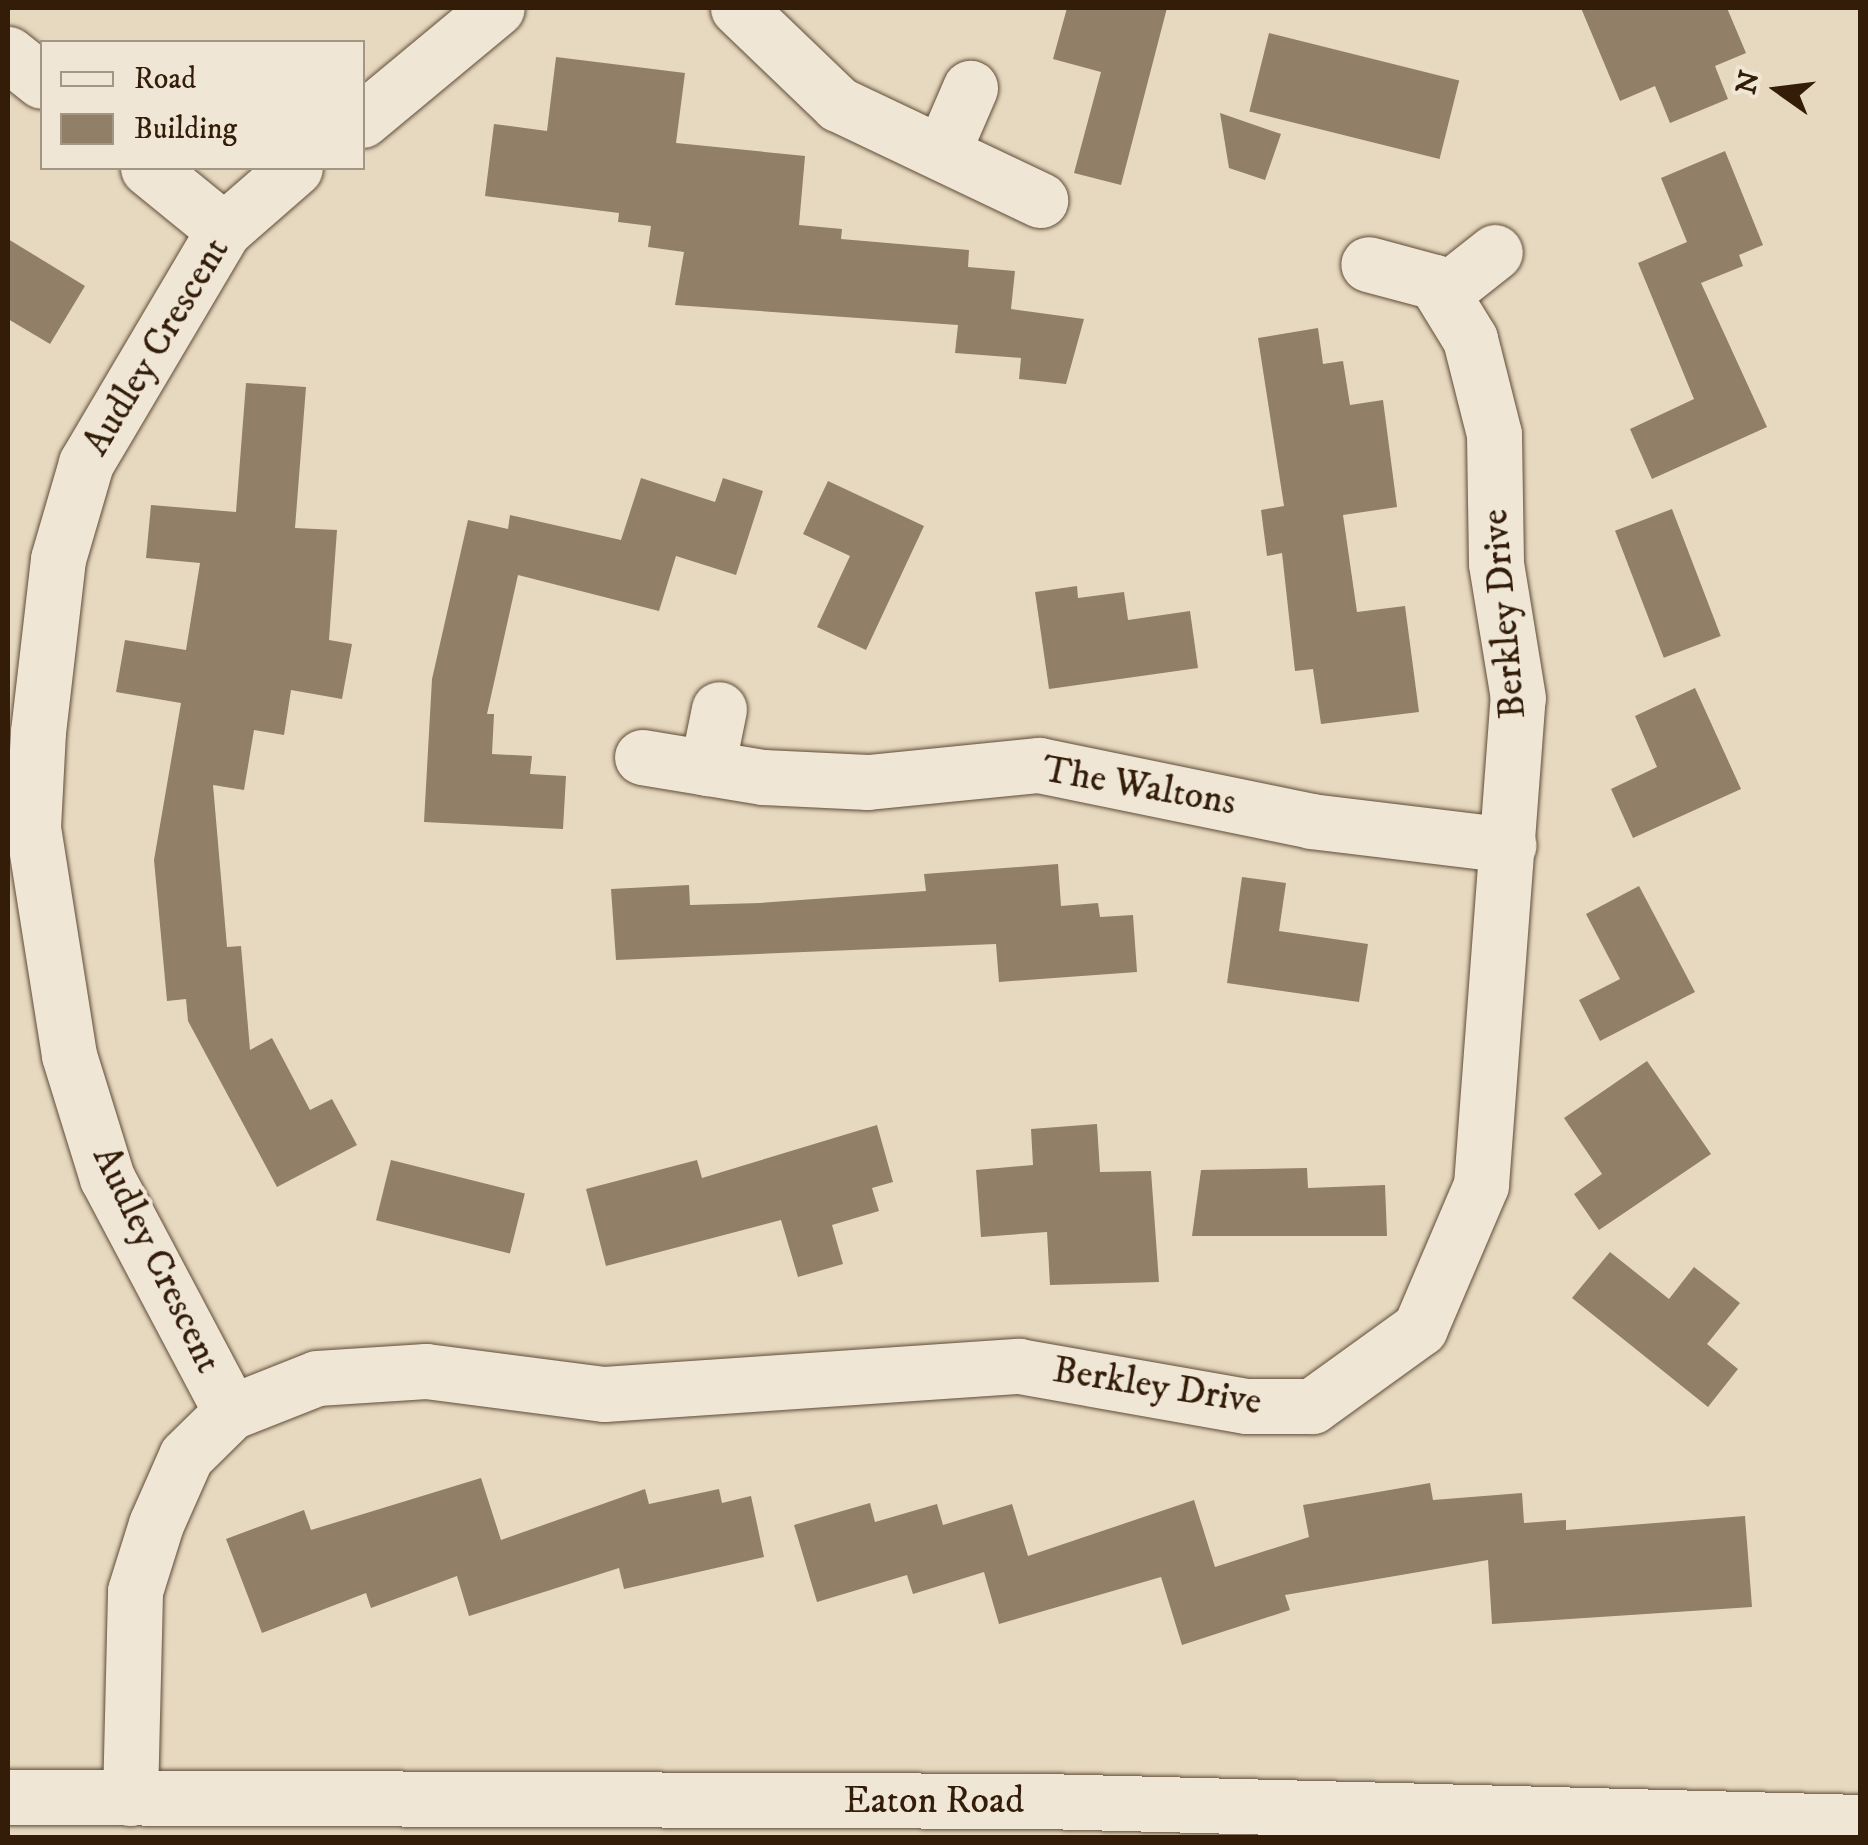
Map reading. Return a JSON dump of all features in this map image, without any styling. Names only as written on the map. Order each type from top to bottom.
[{"type":"street","points":[[365,118],[497,8]]},
{"type":"street","points":[[738,8],[838,104],[1040,200]]},
{"type":"street","points":[[8,54],[40,80]]},
{"type":"street","points":[[942,153],[970,88]]},
{"type":"street","points":[[150,170],[224,230]]},
{"type":"street","name":"Audley Crescent","points":[[231,1412],[107,1178],[68,1056],[33,827],[58,560],[86,463],[224,230],[293,170]]},
{"type":"street","points":[[1368,264],[1435,282],[1442,293],[1495,252]]},
{"type":"street","name":"Berkley Drive","points":[[130,1798],[135,1591],[186,1456],[231,1412],[318,1378],[426,1370],[604,1394],[952,1364],[1018,1366],[1248,1406],[1312,1406],[1420,1328],[1481,1185],[1518,698],[1496,563],[1494,434],[1470,339],[1442,293]]},
{"type":"street","points":[[707,768],[720,709]]},
{"type":"street","name":"The Waltons","points":[[642,757],[707,768],[868,782],[1039,765],[1311,820],[1509,845]]},
{"type":"street","name":"Eaton Road","points":[[8,1798],[1043,1802],[1860,1822]]},
{"type":"building","points":[[1067,8],[1167,8],[1121,185],[1074,173],[1101,72],[1053,59]]},
{"type":"building","points":[[1581,8],[1727,8],[1746,53],[1715,66],[1728,99],[1670,123],[1655,86],[1620,101]]},
{"type":"building","points":[[1269,33],[1459,80],[1440,159],[1249,112]]},
{"type":"building","points":[[556,57],[685,73],[676,143],[805,156],[799,225],[842,229],[841,239],[969,250],[968,267],[1015,271],[1011,309],[1084,319],[1066,384],[1019,379],[1021,358],[955,353],[958,325],[675,305],[684,252],[648,247],[651,226],[618,222],[619,213],[485,196],[494,124],[547,131]]},
{"type":"building","points":[[1220,113],[1281,134],[1265,180],[1229,168]]},
{"type":"building","points":[[1725,151],[1763,245],[1739,255],[1743,266],[1701,283],[1767,427],[1652,479],[1630,429],[1694,399],[1638,263],[1687,242],[1661,178]]},
{"type":"building","points":[[8,239],[85,286],[50,344],[8,319]]},
{"type":"building","points":[[1318,328],[1323,364],[1343,361],[1350,405],[1383,400],[1397,507],[1343,515],[1357,612],[1405,606],[1419,712],[1321,724],[1313,669],[1295,671],[1282,553],[1267,556],[1261,510],[1284,506],[1258,338]]},
{"type":"building","points":[[246,383],[306,387],[295,528],[337,530],[329,640],[352,644],[342,699],[291,690],[284,735],[254,730],[244,790],[213,785],[227,947],[241,946],[250,1050],[272,1038],[310,1110],[332,1099],[357,1145],[277,1187],[188,1021],[186,999],[167,1001],[154,860],[181,703],[116,692],[125,640],[186,650],[200,563],[146,558],[151,505],[236,512]]},
{"type":"building","points":[[641,478],[715,502],[723,478],[763,491],[736,575],[676,556],[659,611],[518,575],[487,714],[494,714],[492,754],[532,756],[530,774],[566,776],[563,829],[424,822],[432,679],[468,520],[508,529],[510,515],[621,540]]},
{"type":"building","points":[[828,481],[924,526],[866,650],[817,627],[850,556],[803,534]]},
{"type":"building","points":[[1672,509],[1721,636],[1664,658],[1615,531]]},
{"type":"building","points":[[1077,586],[1078,598],[1124,592],[1128,620],[1190,611],[1198,668],[1049,689],[1035,592]]},
{"type":"building","points":[[1695,688],[1741,789],[1633,838],[1611,789],[1657,767],[1635,716]]},
{"type":"building","points":[[1058,864],[1061,906],[1098,903],[1100,917],[1133,915],[1137,972],[999,982],[996,944],[616,960],[611,889],[689,885],[690,905],[760,903],[926,891],[924,874]]},
{"type":"building","points":[[1242,877],[1286,883],[1279,931],[1368,944],[1359,1002],[1227,983]]},
{"type":"building","points":[[1639,886],[1695,992],[1600,1041],[1579,1000],[1620,979],[1586,914]]},
{"type":"building","points":[[1647,1061],[1711,1154],[1599,1230],[1574,1194],[1602,1174],[1564,1118]]},
{"type":"building","points":[[1097,1124],[1100,1172],[1151,1171],[1159,1282],[1050,1285],[1047,1232],[981,1237],[976,1170],[1033,1165],[1031,1129]]},
{"type":"building","points":[[877,1125],[893,1182],[872,1188],[879,1211],[832,1225],[843,1264],[798,1277],[781,1220],[606,1266],[586,1189],[697,1160],[702,1178]]},
{"type":"building","points":[[391,1160],[525,1193],[510,1254],[376,1220]]},
{"type":"building","points":[[1307,1168],[1308,1188],[1385,1185],[1387,1236],[1192,1236],[1201,1170]]},
{"type":"building","points":[[1610,1252],[1669,1299],[1694,1267],[1740,1303],[1707,1344],[1738,1369],[1708,1407],[1572,1298]]},
{"type":"building","points":[[481,1478],[501,1540],[645,1489],[649,1504],[719,1489],[722,1503],[751,1496],[764,1557],[624,1589],[619,1568],[469,1616],[457,1576],[371,1608],[366,1593],[262,1633],[226,1539],[304,1510],[311,1530]]},
{"type":"building","points":[[1430,1483],[1433,1500],[1522,1493],[1524,1523],[1566,1520],[1566,1530],[1745,1516],[1752,1607],[1492,1624],[1488,1560],[1285,1595],[1290,1610],[1182,1645],[1161,1577],[999,1624],[984,1572],[913,1594],[907,1575],[817,1602],[794,1525],[870,1503],[875,1522],[937,1504],[943,1525],[1012,1504],[1028,1556],[1194,1500],[1215,1567],[1309,1537],[1303,1505]]}]
